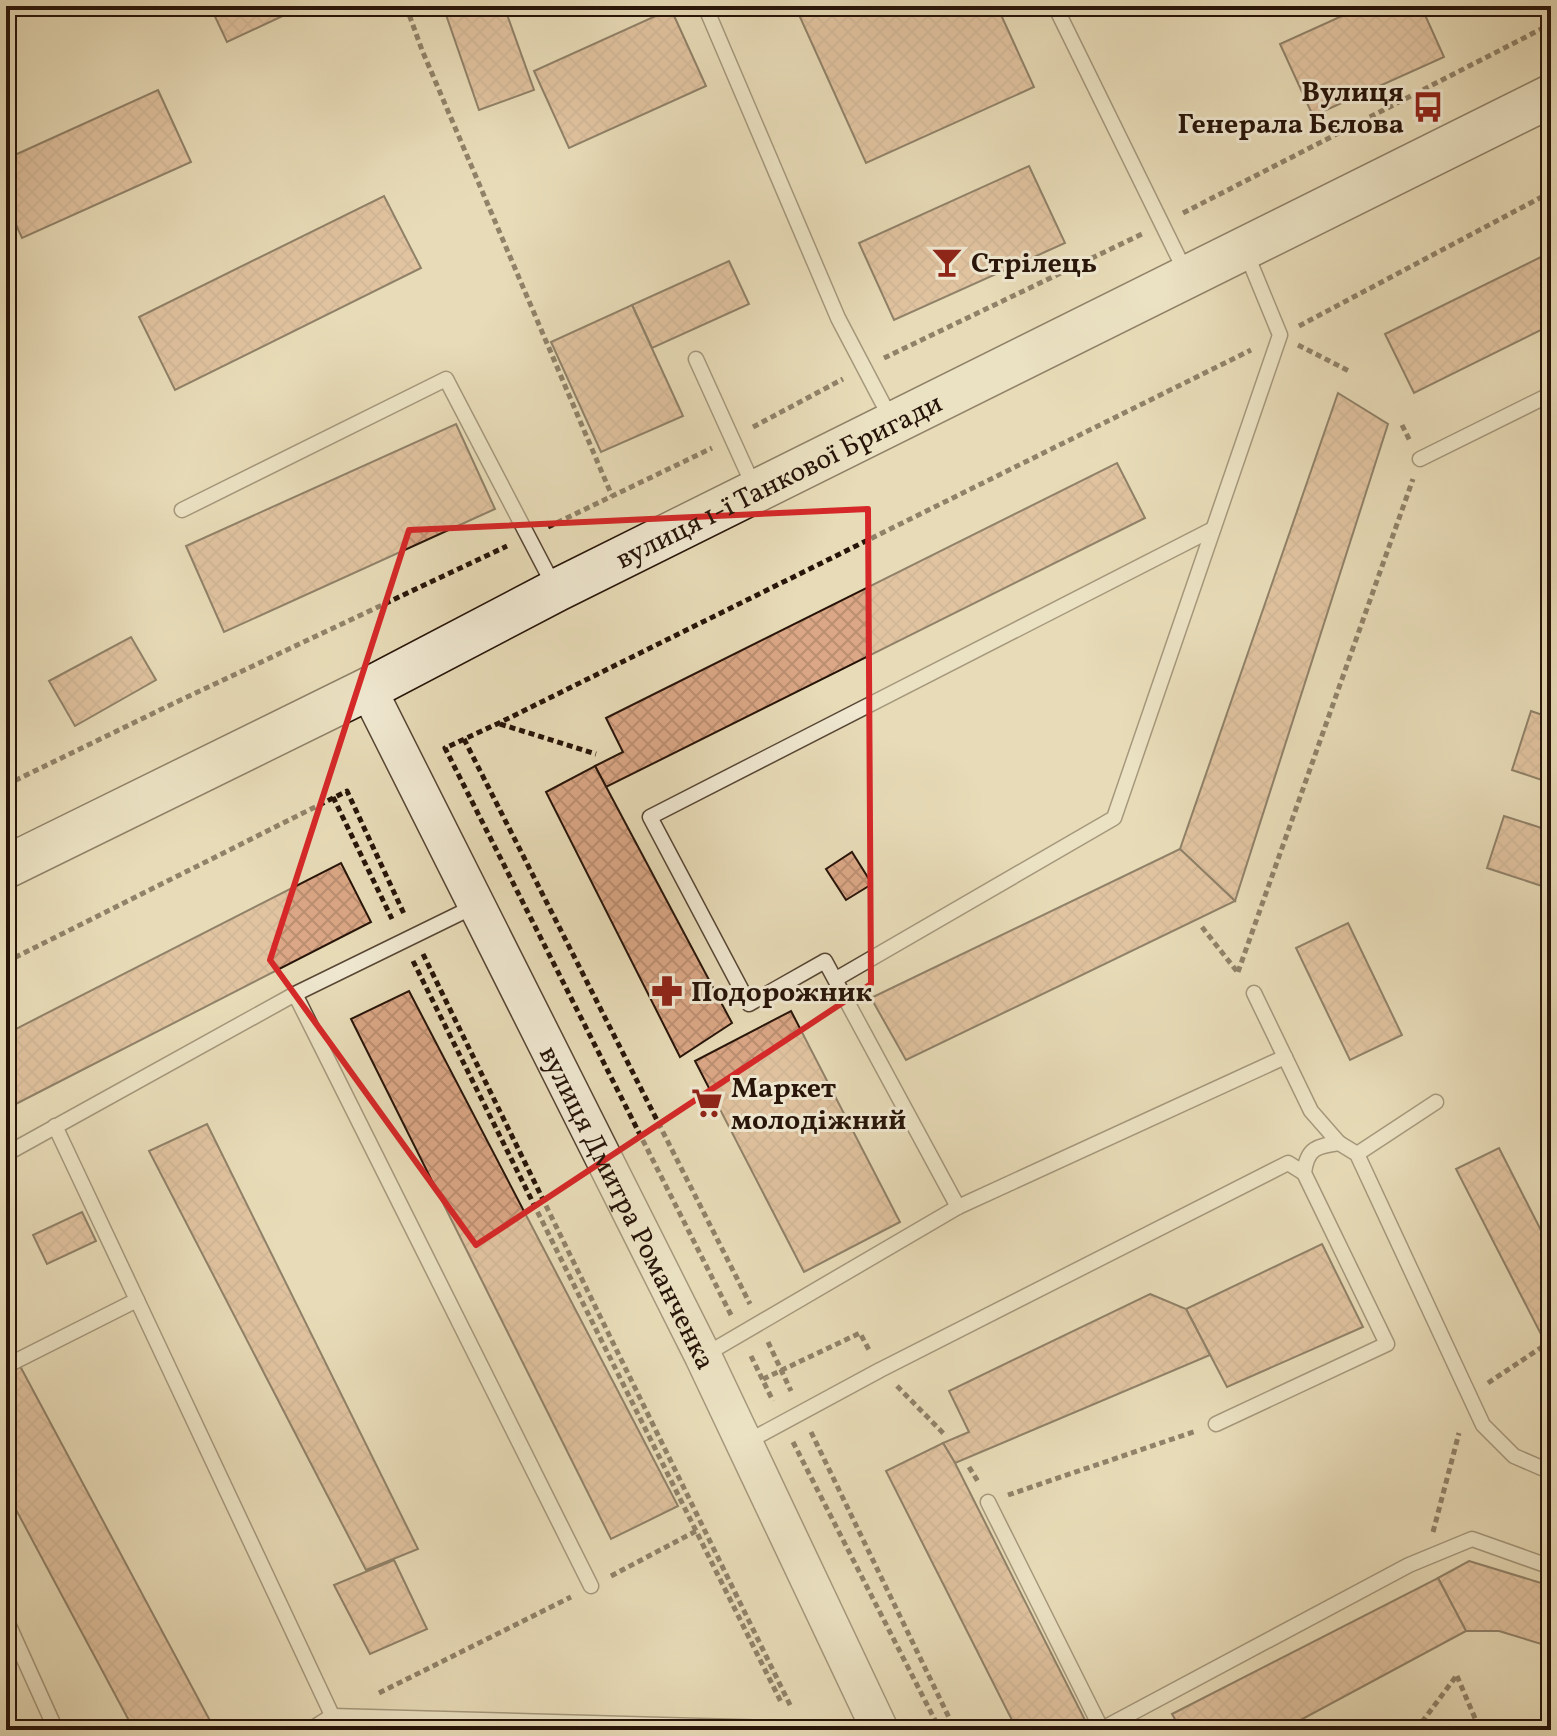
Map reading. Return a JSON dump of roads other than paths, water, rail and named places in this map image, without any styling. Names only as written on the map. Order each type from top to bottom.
[{"type":"main road","name":"вулиця 1-ї Танкової Бригади","points":[[6,867],[1551,96]]},
{"type":"street","name":"вулиця Дмитра Романченка","points":[[368,689],[703,1356],[880,1730]]},
{"type":"lane","points":[[705,6],[838,318],[893,423]]},
{"type":"lane","points":[[1055,6],[1187,275]]},
{"type":"lane","points":[[836,979],[1114,818],[1280,335],[1244,248]]},
{"type":"lane","points":[[696,359],[755,491]]},
{"type":"lane","points":[[182,510],[446,379],[557,590]]},
{"type":"lane","points":[[1420,459],[1551,394]]},
{"type":"lane","points":[[958,1207],[825,961],[749,1004],[650,817],[1213,529]]},
{"type":"lane","points":[[6,1154],[295,994],[475,906]]},
{"type":"lane","points":[[1254,993],[1311,1111],[1339,1143],[1357,1154],[1483,1425],[1514,1456],[1551,1472]]},
{"type":"lane","points":[[295,994],[591,1586]]},
{"type":"lane","points":[[703,1356],[958,1207],[1285,1057]]},
{"type":"lane","points":[[1357,1154],[1436,1102]]},
{"type":"lane","points":[[55,1126],[335,1723]]},
{"type":"lane","points":[[1304,1173],[1306,1159],[1317,1146],[1339,1143]]},
{"type":"lane","points":[[745,1443],[1288,1163],[1304,1173],[1387,1344],[1216,1424]]},
{"type":"lane","points":[[6,1366],[137,1300]]},
{"type":"lane","points":[[988,1502],[1102,1730],[1426,1558],[1472,1539],[1551,1567]]},
{"type":"lane","points":[[6,1619],[56,1730]]},
{"type":"lane","points":[[310,1730],[335,1723],[843,1730]]},
{"type":"place","name":"Вулиця Генерала Бєлова","points":[[1428,107]]},
{"type":"place","name":"Стрілець","points":[[947,262]]},
{"type":"place","name":"Подорожник","points":[[667,991]]},
{"type":"place","name":"Маркет молодіжний","points":[[707,1103]]}]
